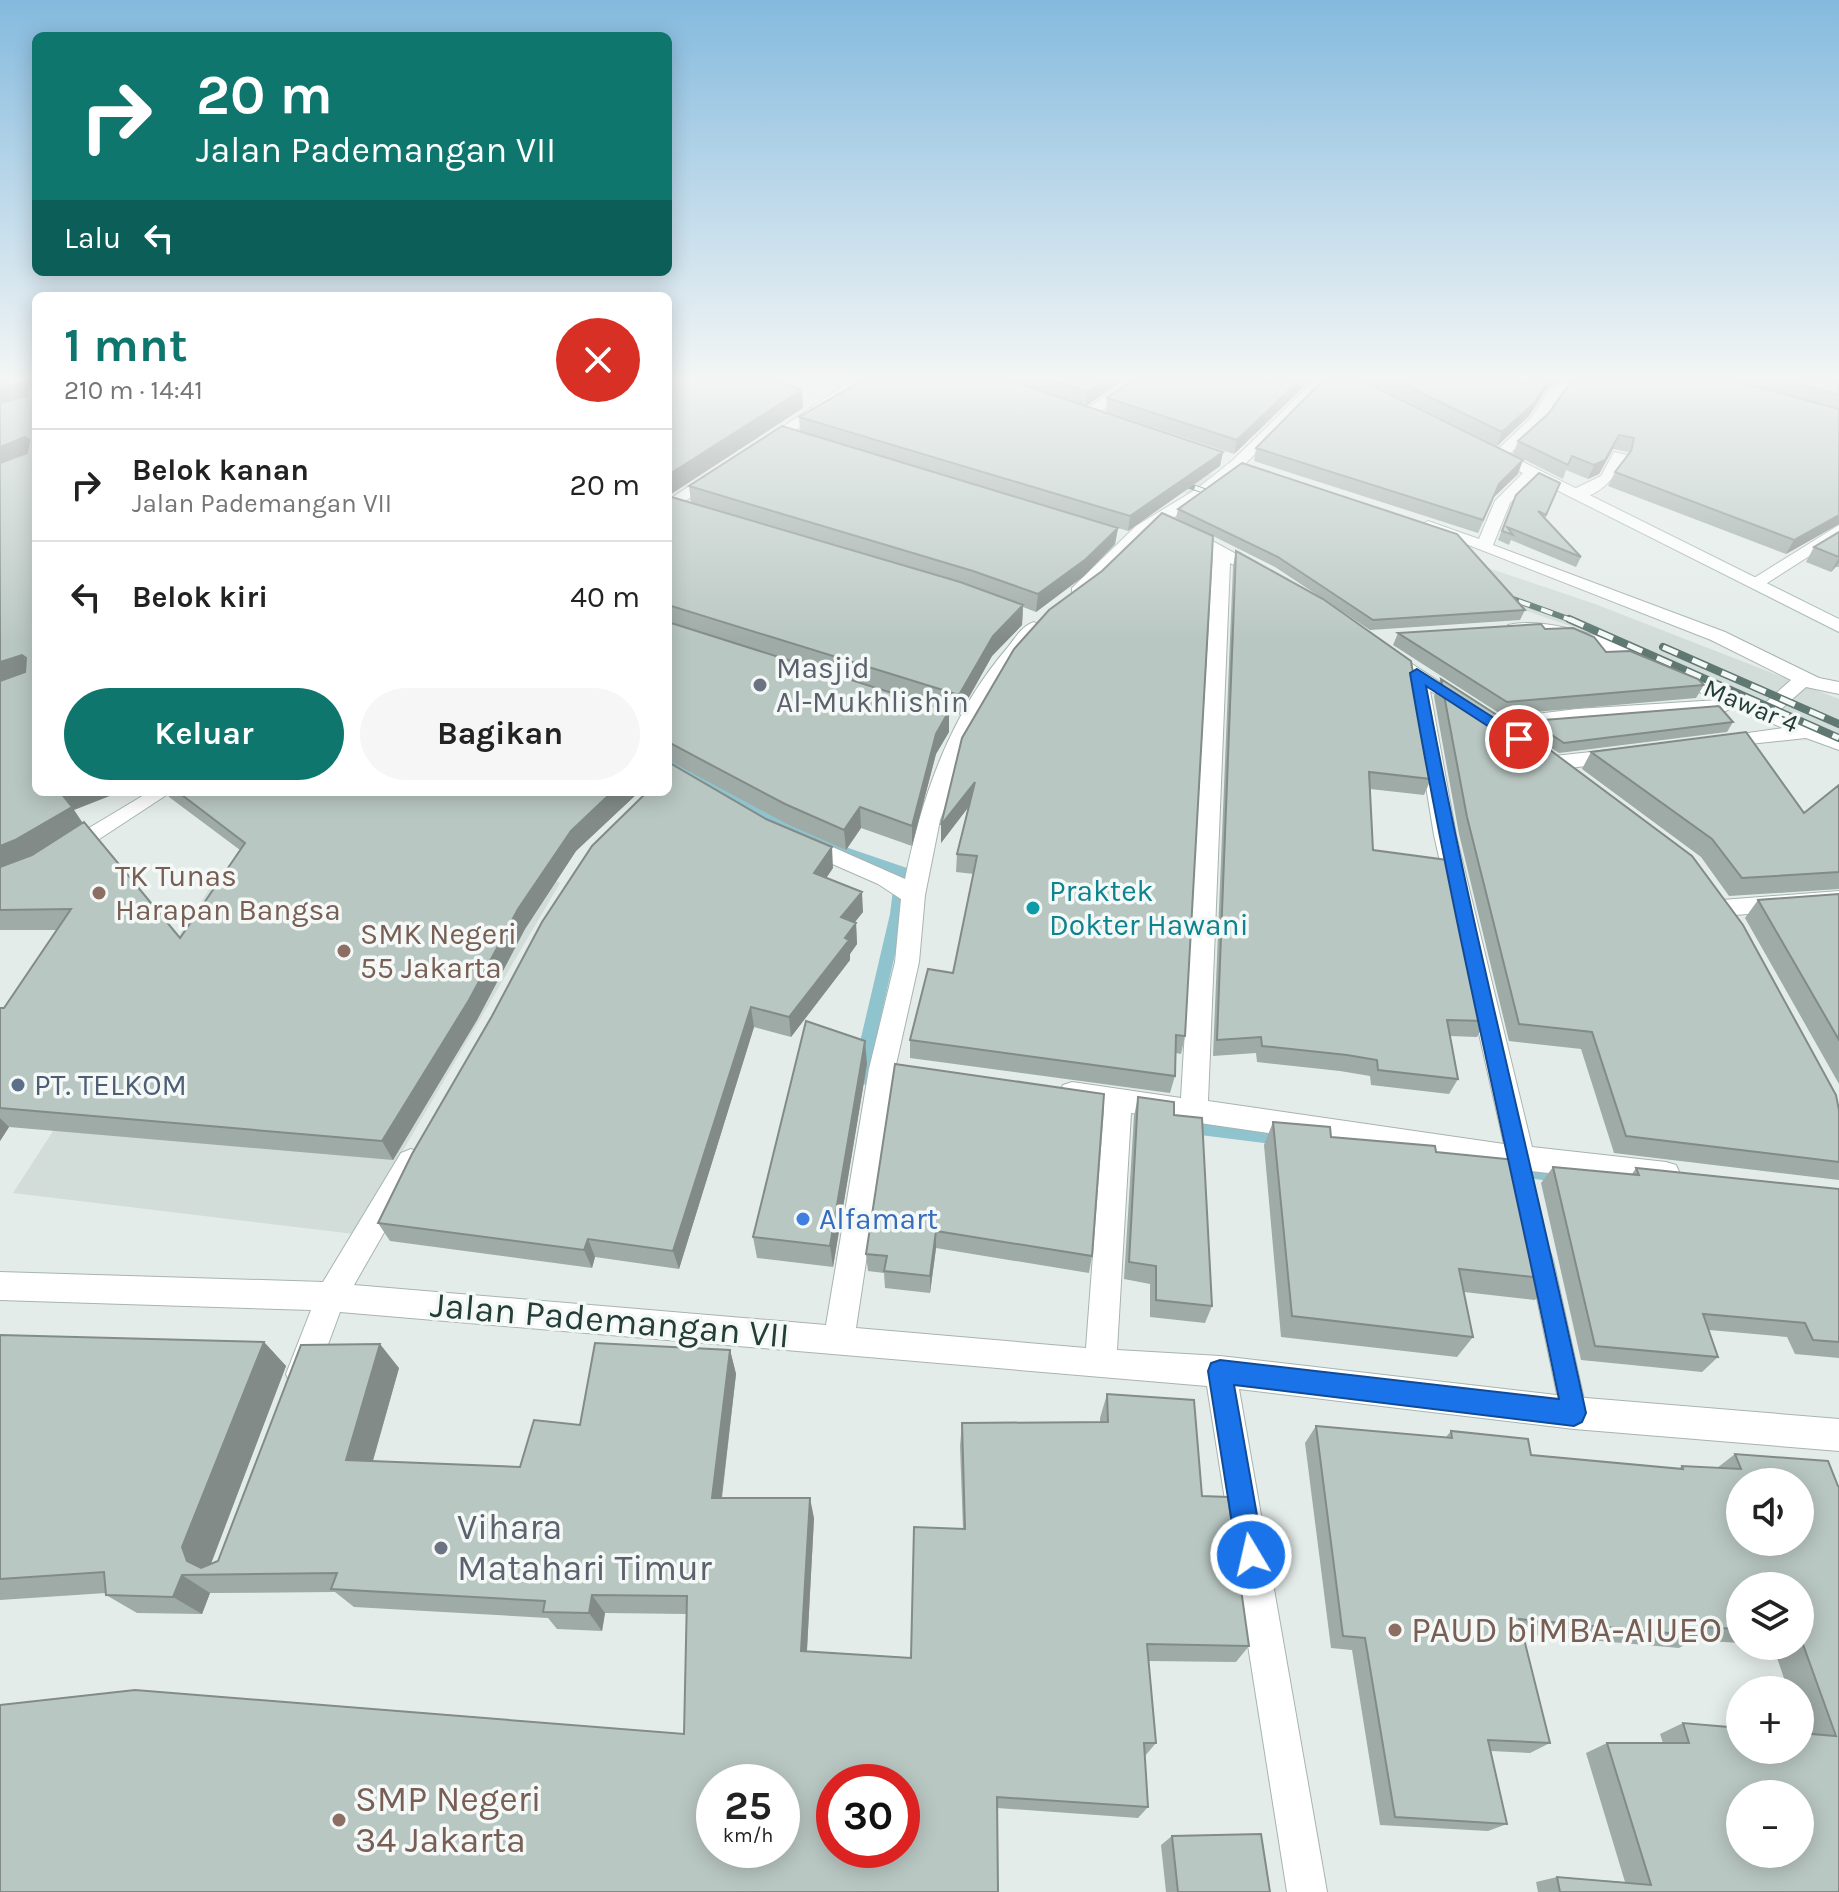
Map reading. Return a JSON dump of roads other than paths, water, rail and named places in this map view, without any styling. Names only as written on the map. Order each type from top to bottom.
[{"type":"street","points":[[672,505],[732,465]]},
{"type":"street","points":[[839,1340],[879,1086],[907,960],[910,894],[957,725],[1002,662],[1043,614],[1092,582],[1124,538],[1204,491],[1235,465]]},
{"type":"street","points":[[1517,465],[1839,626]]},
{"type":"street","points":[[1576,494],[1607,479],[1614,465]]},
{"type":"street","points":[[1485,544],[1503,501],[1532,473]]},
{"type":"street","points":[[672,506],[700,513]]},
{"type":"street","points":[[1157,520],[1203,538],[1287,587]]},
{"type":"street","points":[[1412,521],[1485,544],[1718,636],[1804,679],[1839,688]]},
{"type":"street","points":[[1755,583],[1839,530]]},
{"type":"street","points":[[1194,1110],[1222,551]]},
{"type":"street","name":"Mawar 4","points":[[1498,631],[1535,628],[1580,635],[1839,744]]},
{"type":"street","points":[[1395,637],[1365,639],[1580,780]]},
{"type":"street","points":[[1417,673],[1445,835],[1522,1168]]},
{"type":"street","points":[[1496,725],[1577,715],[1756,708],[1804,679]]},
{"type":"street","points":[[1704,745],[1812,731]]},
{"type":"street","points":[[1554,763],[1645,753]]},
{"type":"street","points":[[778,832],[886,878],[910,894]]},
{"type":"street","points":[[1706,886],[1729,918],[1839,899]]},
{"type":"street","points":[[879,1086],[914,1071]]},
{"type":"street","points":[[1040,1089],[1117,1113],[1194,1110],[1522,1168],[1687,1176]]},
{"type":"street","points":[[1100,1364],[1117,1113]]},
{"type":"street","points":[[294,1396],[331,1296],[426,1135]]},
{"type":"street","name":"Jalan Pademangan VII","points":[[0,1286],[331,1296],[1100,1364],[1220,1371],[1574,1413],[1839,1435]]},
{"type":"street","points":[[1220,1371],[1307,1892]]},
{"type":"lane","points":[[52,860],[156,796]]},
{"type":"lane","points":[[1538,1241],[1574,1413]]},
{"type":"waterway","points":[[672,764],[817,842],[902,871],[897,914],[861,1072],[882,1087]]},
{"type":"waterway","points":[[1184,1126],[1287,1139]]},
{"type":"waterway","points":[[1513,1169],[1564,1176]]},
{"type":"railway","points":[[1172,480],[1225,498]]},
{"type":"railway","points":[[1496,593],[1572,620]]},
{"type":"railway","points":[[1572,620],[1839,738]]},
{"type":"railway","points":[[1663,647],[1839,724]]},
{"type":"place","name":"Masjid Al-Mukhlishin","points":[[760,685]]},
{"type":"place","name":"TK Tunas Harapan Bangsa","points":[[99,893]]},
{"type":"place","name":"Praktek Dokter Hawani","points":[[1033,908]]},
{"type":"place","name":"SMK Negeri 55 Jakarta","points":[[344,951]]},
{"type":"place","name":"PT. TELKOM","points":[[18,1085]]},
{"type":"place","name":"Alfamart","points":[[803,1219]]},
{"type":"place","name":"Vihara Matahari Timur","points":[[441,1548]]},
{"type":"place","name":"PAUD biMBA-AIUEO","points":[[1395,1630]]},
{"type":"place","name":"SMP Negeri 34 Jakarta","points":[[339,1820]]}]
